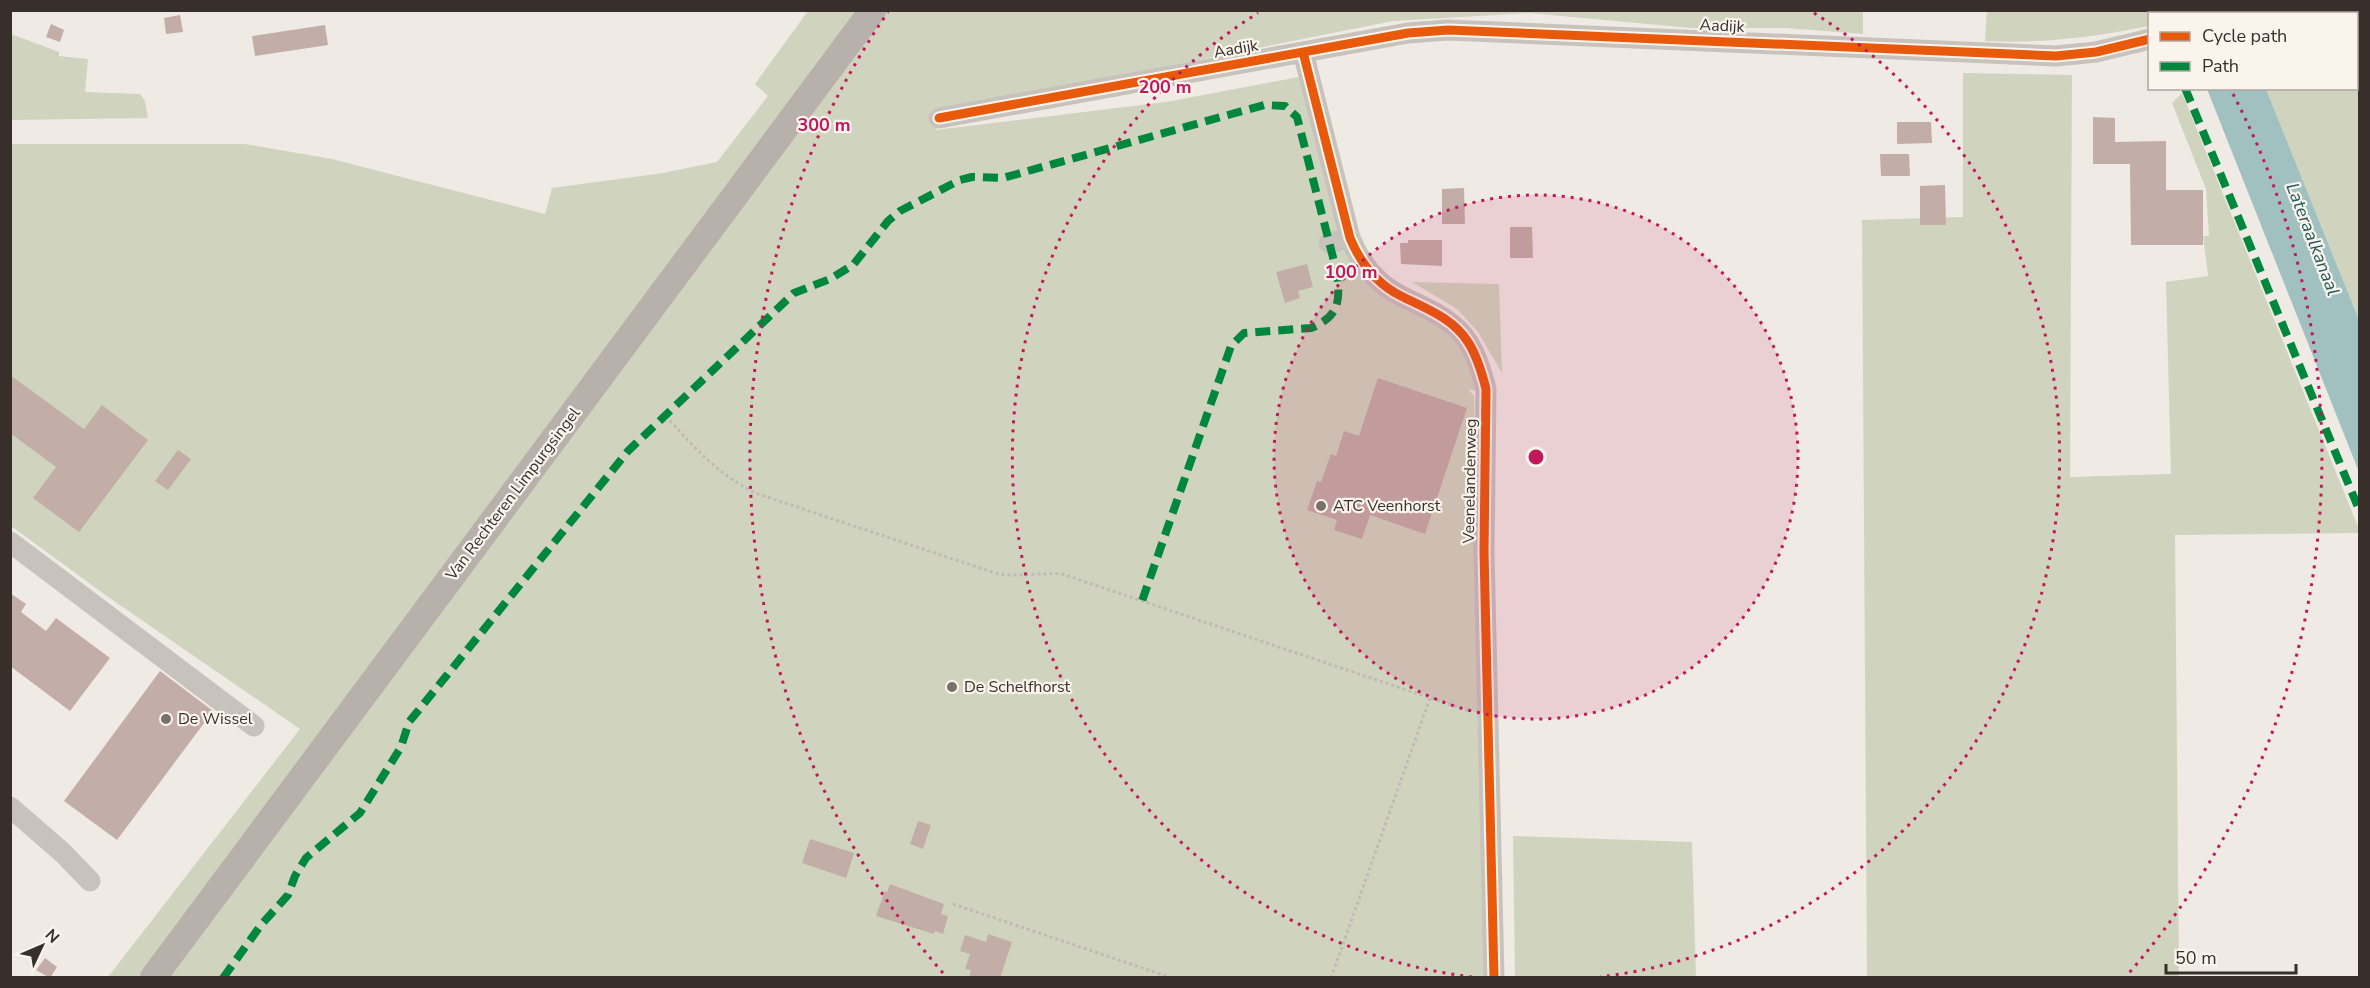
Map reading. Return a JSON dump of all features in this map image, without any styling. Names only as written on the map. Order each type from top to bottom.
[{"type":"main road","name":"Van Rechteren Limpurgsingel","points":[[153,978],[873,10]]},
{"type":"street","name":"Aadijk","points":[[939,118],[1408,33],[1448,30],[1537,32],[2056,56],[2105,50],[2148,39]]},
{"type":"street","name":"Veenelandenweg","points":[[1303,52],[1350,238],[1361,261],[1376,278],[1398,295],[1428,308],[1451,323],[1468,341],[1479,365],[1486,389],[1484,552],[1494,978]]},
{"type":"street","points":[[1329,243],[1350,238]]},
{"type":"street","points":[[10,542],[254,726]]},
{"type":"street","points":[[10,807],[63,853],[90,881]]},
{"type":"path","points":[[666,416],[702,457],[737,484],[755,493],[996,573],[1010,576],[1044,572],[1062,574],[1487,717]]},
{"type":"path","points":[[1331,978],[1430,698]]},
{"type":"path","points":[[953,904],[1172,978]]},
{"type":"green space","points":[[2281,10],[2359,11],[2359,320],[2266,90],[2358,90],[2358,12],[2275,12]]},
{"type":"green space","points":[[808,11],[857,11],[138,977],[108,977],[300,729],[111,599],[11,526],[11,144],[245,144],[332,159],[545,214],[552,188],[663,173],[717,162],[768,96],[755,84]]},
{"type":"green space","name":"De Schelfhorst","points":[[886,11],[1863,11],[1863,34],[1786,28],[1691,28],[1529,13],[1393,21],[931,110],[936,130],[1166,102],[1304,76],[1348,247],[1439,325],[1461,348],[1472,368],[1477,391],[1468,389],[1474,396],[1486,977],[170,978]]},
{"type":"green space","points":[[1987,11],[2194,12],[2148,12],[2148,26],[2088,36],[2027,41],[1985,41]]},
{"type":"green space","points":[[11,34],[59,52],[59,56],[88,59],[85,92],[140,94],[145,101],[148,118],[11,120]]},
{"type":"green space","points":[[1963,73],[2072,75],[2070,477],[2171,474],[2166,282],[2208,276],[2203,236],[2209,236],[2206,189],[2172,103],[2182,93],[2360,533],[2175,535],[2179,977],[1867,977],[1862,220],[1963,217]]},
{"type":"green space","points":[[1412,282],[1499,284],[1502,373],[1478,332],[1457,309]]},
{"type":"green space","points":[[1513,836],[1692,842],[1696,977],[1515,977]]},
{"type":"water","name":"Lateraalkanaal","points":[[2207,90],[2266,90],[2359,320],[2359,472]]},
{"type":"building","points":[[180,15],[183,32],[166,34],[164,18]]},
{"type":"building","points":[[51,24],[64,30],[60,42],[46,37]]},
{"type":"building","points":[[325,25],[328,45],[255,56],[252,36]]},
{"type":"building","points":[[2093,117],[2115,118],[2115,142],[2166,141],[2166,190],[2203,190],[2203,245],[2131,245],[2130,164],[2093,164]]},
{"type":"building","points":[[1897,122],[1931,122],[1932,143],[1897,144]]},
{"type":"building","points":[[1880,154],[1909,154],[1910,176],[1881,176]]},
{"type":"building","points":[[1945,185],[1946,225],[1920,225],[1920,186]]},
{"type":"building","points":[[1464,188],[1465,224],[1442,224],[1442,189]]},
{"type":"building","points":[[1510,227],[1532,227],[1533,258],[1510,258]]},
{"type":"building","points":[[1408,240],[1442,240],[1442,266],[1401,264],[1400,243],[1408,243]]},
{"type":"building","points":[[1307,264],[1313,287],[1298,291],[1300,298],[1285,303],[1276,272]]},
{"type":"building","points":[[10,375],[84,429],[102,405],[148,440],[79,532],[33,498],[56,467],[10,433]]},
{"type":"building","points":[[1378,378],[1467,408],[1425,534],[1370,515],[1362,539],[1334,530],[1337,520],[1307,510],[1317,481],[1321,482],[1331,454],[1336,456],[1344,431],[1359,436]]},
{"type":"building","points":[[178,450],[191,459],[168,490],[155,481]]},
{"type":"building","points":[[10,593],[26,604],[21,612],[46,631],[56,618],[110,658],[70,711],[10,666]]},
{"type":"building","points":[[160,671],[213,711],[117,840],[64,801]]},
{"type":"building","points":[[918,821],[931,825],[923,849],[910,844]]},
{"type":"building","points":[[810,839],[854,853],[846,878],[802,863]]},
{"type":"building","points":[[890,884],[944,904],[941,914],[948,916],[943,934],[935,931],[934,934],[876,916]]},
{"type":"building","points":[[988,934],[1012,942],[1000,978],[969,978],[971,970],[965,969],[970,954],[960,951],[965,935],[986,942]]},
{"type":"building","points":[[45,958],[57,967],[50,978],[36,970]]},
{"type":"marked path","points":[[2186,90],[2360,512]]},
{"type":"marked path","points":[[223,978],[261,925],[288,895],[295,876],[306,858],[360,813],[401,747],[409,722],[628,451],[794,293],[830,279],[853,265],[888,221],[900,211],[960,180],[972,177],[1003,178],[1264,105],[1285,106],[1297,117],[1337,273],[1338,300],[1333,313],[1311,328],[1244,333],[1231,346],[1142,601]]},
{"type":"cycle path","points":[[939,118],[1408,33],[1448,30],[2056,56],[2096,52],[2148,39]]},
{"type":"cycle path","points":[[1303,52],[1354,247],[1364,264],[1384,285],[1438,314],[1455,326],[1477,359],[1486,389],[1484,552],[1494,978]]},
{"type":"place","name":"ATC Veenhorst","points":[[1321,506]]},
{"type":"place","name":"De Schelfhorst","points":[[952,687]]},
{"type":"place","name":"De Wissel","points":[[166,719]]}]
